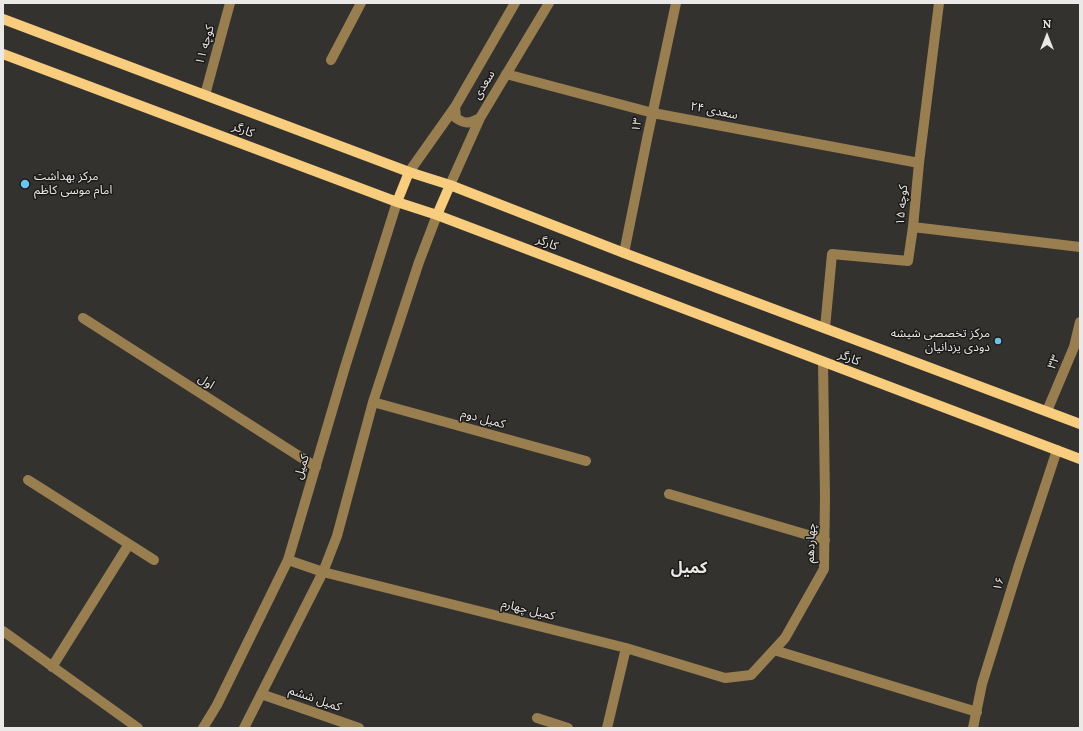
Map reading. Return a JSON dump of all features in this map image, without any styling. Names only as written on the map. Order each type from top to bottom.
[{"type":"main road","name":"کارگر","points":[[3,19],[409,172],[450,185],[1080,424]]},
{"type":"main road","name":"کارگر","points":[[3,54],[397,202],[437,215],[1080,459]]},
{"type":"main road","points":[[397,202],[409,172]]},
{"type":"main road","points":[[437,215],[450,185]]},
{"type":"street","name":"کوچه ۱۱","points":[[204,95],[230,3]]},
{"type":"street","points":[[331,60],[361,3]]},
{"type":"street","name":"سعدی","points":[[409,172],[454,107],[515,3]]},
{"type":"street","name":"سعدی","points":[[450,185],[480,118],[549,3]]},
{"type":"street","name":"۱۳","points":[[624,252],[676,3]]},
{"type":"street","name":"کوچه ۱۵","points":[[825,328],[832,254],[908,260],[914,227],[919,162],[939,3]]},
{"type":"street","name":"سعدی ۲۴","points":[[506,74],[652,113],[919,162]]},
{"type":"street","points":[[454,107],[456,118],[463,122],[471,122],[480,118]]},
{"type":"street","name":"کمیل","points":[[203,728],[217,705],[288,560],[345,368],[397,202]]},
{"type":"street","points":[[244,728],[323,572],[337,536],[373,402],[419,262],[437,215]]},
{"type":"street","points":[[914,227],[1080,247]]},
{"type":"street","name":"اول","points":[[83,318],[316,467]]},
{"type":"street","name":"۳۳","points":[[1047,411],[1074,347],[1080,322]]},
{"type":"street","name":"چهاردهم","points":[[724,678],[751,675],[774,650],[785,638],[824,569],[825,497],[823,362]]},
{"type":"street","name":"کمیل دوم","points":[[373,402],[586,461]]},
{"type":"street","name":"۱۶","points":[[974,728],[982,684],[1057,450]]},
{"type":"street","points":[[28,480],[154,560]]},
{"type":"street","points":[[669,494],[825,540]]},
{"type":"street","points":[[52,667],[129,544]]},
{"type":"street","name":"کمیل چهارم","points":[[288,560],[323,572],[626,648],[724,678]]},
{"type":"street","points":[[3,631],[138,728]]},
{"type":"street","points":[[607,728],[626,648]]},
{"type":"street","points":[[774,650],[977,712]]},
{"type":"street","name":"کمیل ششم","points":[[261,694],[360,728]]},
{"type":"street","points":[[537,718],[568,728]]},
{"type":"place","name":"مرکز بهداشت امام موسی کاظم","points":[[25,184]]},
{"type":"place","name":"مرکز تخصصی شیشه دودی یزدانیان","points":[[998,341]]},
{"type":"district","name":"کمیل","points":[[689,568]]}]
